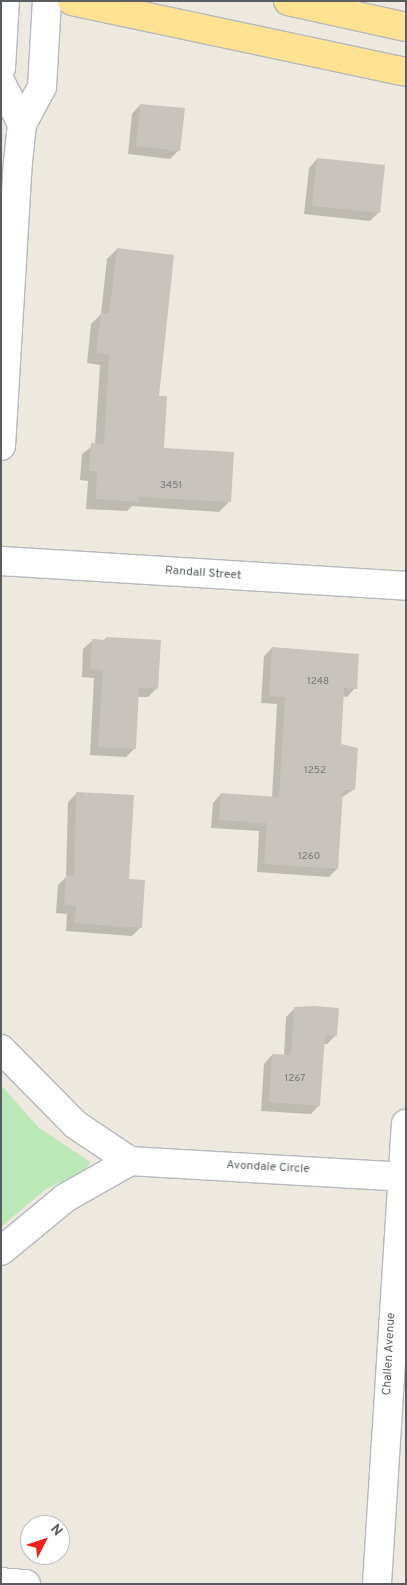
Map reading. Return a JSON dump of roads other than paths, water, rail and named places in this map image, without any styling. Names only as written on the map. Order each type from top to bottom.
[{"type":"highway","points":[[72,1],[406,72]]},
{"type":"highway","points":[[288,1],[406,27]]},
{"type":"street","points":[[1,68],[5,1]]},
{"type":"street","points":[[1,446],[10,161],[22,124],[42,87],[48,1]]},
{"type":"street","points":[[1,83],[22,124]]},
{"type":"street","name":"Randall Street","points":[[1,561],[406,586]]},
{"type":"street","points":[[1,1048],[76,1125],[130,1161],[65,1198],[1,1251]]},
{"type":"street","name":"Challen Avenue","points":[[377,1584],[406,1124]]},
{"type":"street","name":"Avondale Circle","points":[[130,1161],[403,1177]]},
{"type":"street","points":[[1,1582],[26,1584]]}]
